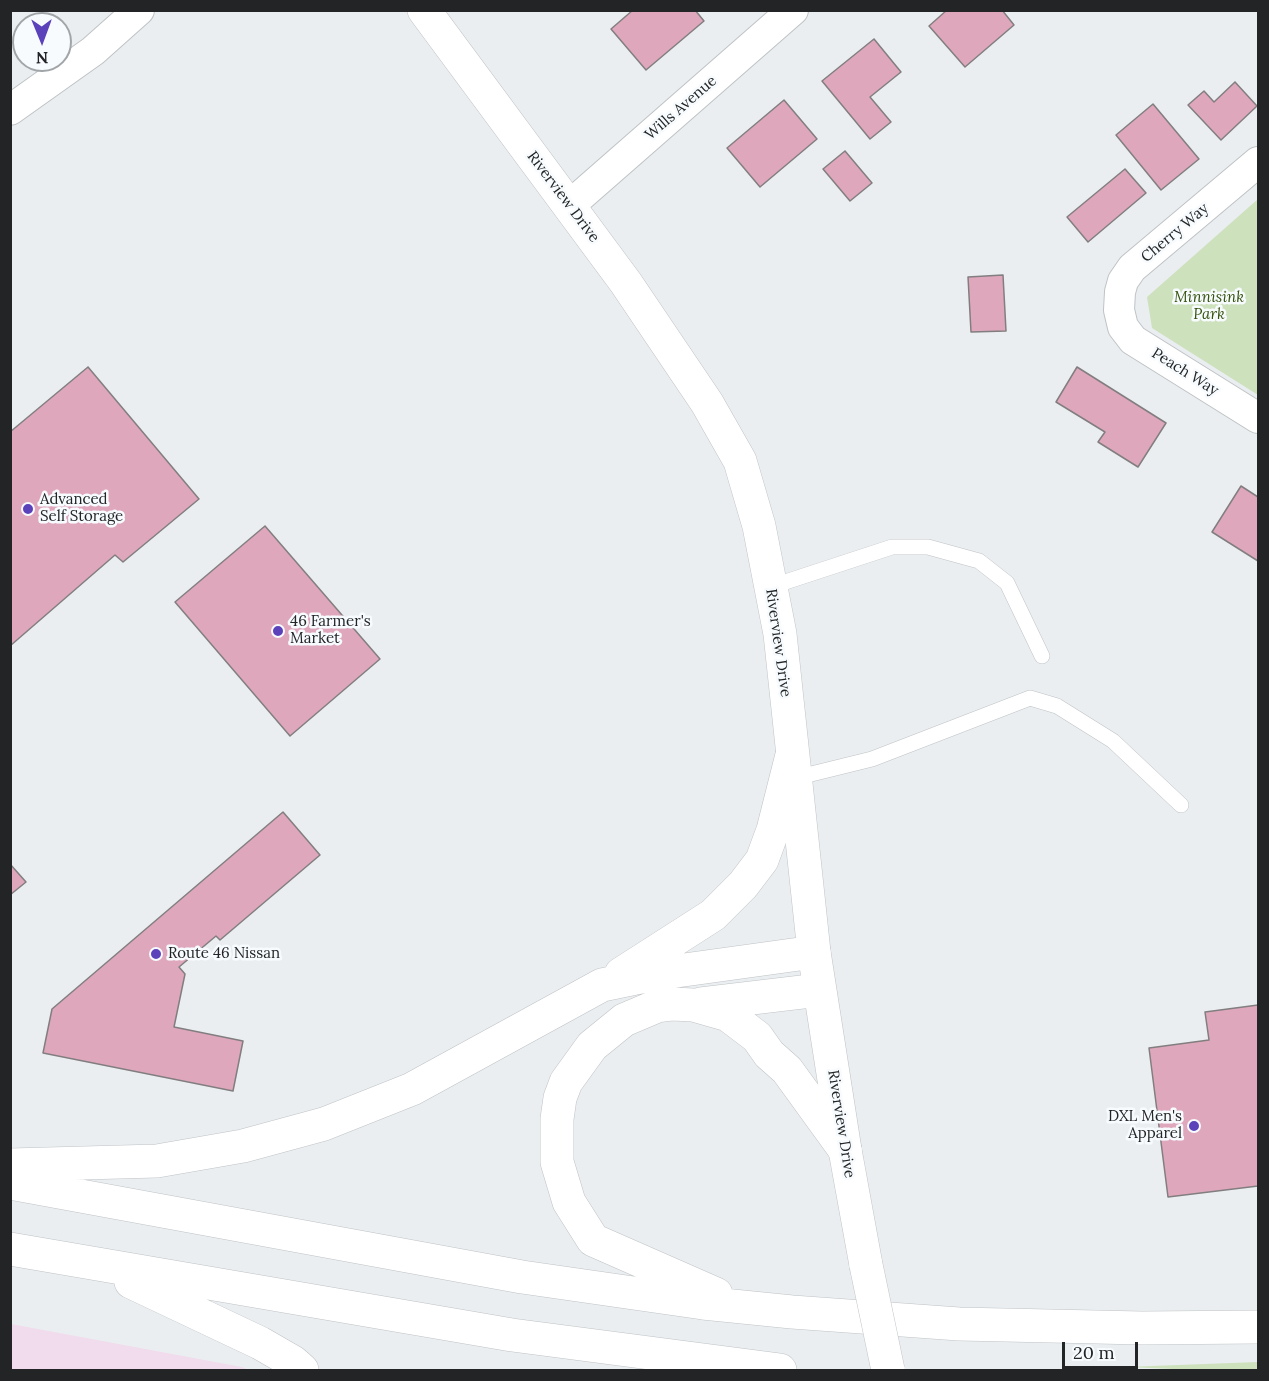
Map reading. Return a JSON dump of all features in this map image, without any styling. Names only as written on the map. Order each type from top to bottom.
[{"type":"main road","name":"Riverview Drive","points":[[424,10],[626,283],[703,396],[740,461],[759,526],[780,634],[819,990],[845,1150],[888,1371]]},
{"type":"main road","points":[[10,1165],[157,1161],[243,1146],[324,1124],[412,1089],[602,986],[713,915],[743,885],[762,860],[794,766]]},
{"type":"main road","points":[[602,986],[655,974],[814,952]]},
{"type":"main road","points":[[748,1308],[593,1240],[569,1202],[557,1162],[557,1119],[560,1098],[566,1082],[592,1046],[624,1020],[641,1011],[673,1004],[693,1005],[819,990]]},
{"type":"main road","points":[[693,1005],[728,1015],[757,1037],[770,1054],[787,1070],[845,1150]]},
{"type":"main road","points":[[10,1183],[522,1277],[610,1291],[748,1308],[959,1324],[1142,1328],[1258,1327]]},
{"type":"main road","points":[[10,1249],[512,1335],[780,1371]]},
{"type":"main road","points":[[92,1263],[260,1343],[292,1362],[302,1371]]},
{"type":"street","points":[[10,110],[93,51],[139,10]]},
{"type":"street","name":"Wills Avenue","points":[[569,206],[793,10]]},
{"type":"street","name":"Cherry Way","points":[[1121,319],[1120,292],[1123,281],[1132,268],[1258,162]]},
{"type":"street","name":"Peach Way","points":[[1121,319],[1123,327],[1133,340],[1258,418]]},
{"type":"lane","points":[[770,587],[892,547],[928,547],[979,561],[1007,583],[1042,656]]},
{"type":"lane","points":[[794,766],[872,759],[1030,698],[1057,706],[1113,741],[1181,805]]},
{"type":"shaded area","points":[[11,1324],[242,1367],[249,1370],[11,1370]]},
{"type":"green space","name":"Minnisink Park","points":[[1258,199],[1258,395],[1152,328],[1147,297]]},
{"type":"green space","points":[[1258,1362],[1258,1370],[1125,1367]]},
{"type":"building","points":[[633,10],[695,10],[704,21],[646,70],[611,29]]},
{"type":"building","points":[[947,10],[1002,10],[1014,25],[965,67],[929,26]]},
{"type":"building","points":[[874,39],[901,72],[870,97],[891,122],[870,139],[822,81]]},
{"type":"building","points":[[1235,82],[1257,106],[1221,140],[1188,105],[1204,91],[1214,102]]},
{"type":"building","points":[[784,100],[817,139],[760,187],[727,148]]},
{"type":"building","points":[[1153,104],[1199,159],[1161,190],[1116,135]]},
{"type":"building","points":[[845,151],[872,183],[850,201],[823,169]]},
{"type":"building","points":[[1125,169],[1146,193],[1088,242],[1067,217]]},
{"type":"building","points":[[1003,275],[1006,331],[971,332],[968,277]]},
{"type":"building","points":[[88,367],[199,499],[123,562],[115,555],[10,646],[10,432]]},
{"type":"building","points":[[1077,367],[1166,423],[1138,467],[1098,442],[1105,432],[1056,402]]},
{"type":"building","points":[[1241,486],[1258,497],[1258,561],[1212,532]]},
{"type":"building","name":"46 Farmer's Market","points":[[265,526],[380,659],[290,736],[175,602]]},
{"type":"building","name":"Route 46 Nissan","points":[[283,812],[320,855],[220,940],[216,936],[179,967],[185,974],[174,1027],[243,1041],[233,1091],[43,1053],[52,1009]]},
{"type":"building","points":[[10,864],[26,882],[10,895]]},
{"type":"building","points":[[1258,1005],[1258,1186],[1168,1197],[1149,1048],[1209,1040],[1205,1012]]},
{"type":"place","name":"Advanced Self Storage","points":[[28,509]]},
{"type":"place","name":"46 Farmer's Market","points":[[278,631]]},
{"type":"place","name":"Route 46 Nissan","points":[[156,954]]},
{"type":"place","name":"DXL Men's Apparel","points":[[1194,1126]]}]
